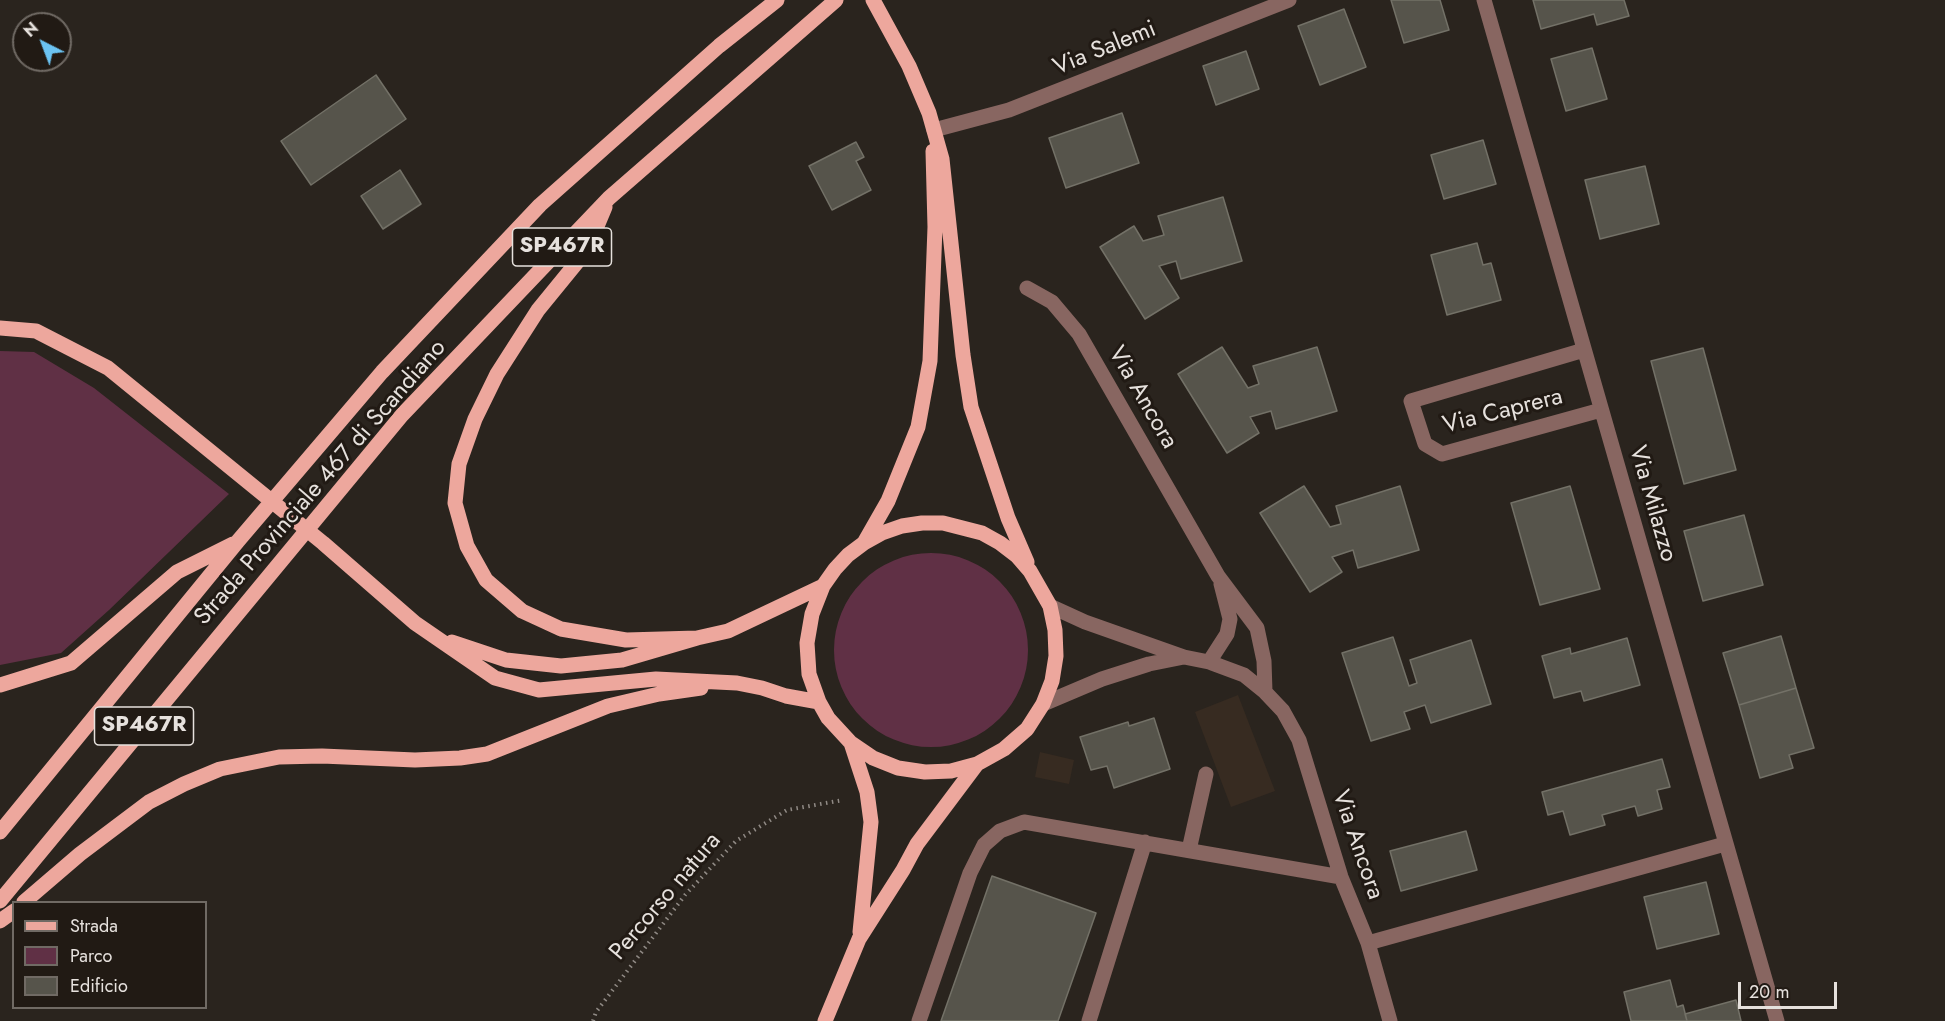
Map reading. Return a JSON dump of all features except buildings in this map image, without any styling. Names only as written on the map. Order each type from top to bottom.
[{"type":"main road","name":"Strada Provinciale 467 di Scandiano","points":[[0,832],[238,541],[382,372],[540,205],[719,46],[777,0]]},
{"type":"main road","points":[[873,0],[909,66],[934,130],[942,159],[963,355],[971,407],[1008,518],[1030,571],[1050,606],[1055,630],[1056,656],[1052,681],[1043,704],[1027,729],[1004,749],[977,764],[951,771],[925,772],[898,768],[873,758],[851,743],[828,718],[819,702],[809,674],[807,643],[812,614],[823,586],[835,569],[864,543],[902,526],[943,523],[982,533],[1017,556],[1030,571]]},
{"type":"main road","name":"Strada Provinciale 467 di Scandiano","points":[[0,901],[402,415],[609,198],[832,4]]},
{"type":"main road","points":[[864,543],[888,501],[918,427],[930,362],[935,227],[932,171],[934,130]]},
{"type":"main road","points":[[609,198],[587,250],[538,310],[497,374],[475,419],[459,464],[455,503],[467,546],[486,580],[522,612],[561,629],[626,640],[697,638]]},
{"type":"main road","points":[[0,328],[36,331],[108,368],[323,543],[415,623],[495,678],[539,690],[656,679],[736,683],[819,702]]},
{"type":"main road","points":[[0,684],[71,663],[177,572],[238,541]]},
{"type":"main road","points":[[435,637],[506,660],[561,666],[622,660],[728,631],[823,586]]},
{"type":"main road","points":[[26,901],[80,854],[149,802],[184,784],[220,770],[279,757],[322,756],[415,760],[487,754],[608,706],[658,694],[736,683]]},
{"type":"main road","points":[[851,743],[867,792],[871,822],[859,939]]},
{"type":"main road","points":[[825,1021],[859,939],[917,844],[977,764]]},
{"type":"street","name":"Via Salemi","points":[[934,130],[1009,110],[1289,0]]},
{"type":"street","name":"Via Milazzo","points":[[1484,0],[1777,1021]]},
{"type":"street","name":"Via Ancora","points":[[1027,288],[1052,302],[1079,334],[1218,576],[1257,628],[1264,661],[1265,692]]},
{"type":"street","name":"Via Caprera","points":[[1584,350],[1411,401],[1425,444],[1442,454],[1601,410]]},
{"type":"street","name":"Via Ancora","points":[[1209,662],[1227,634],[1230,619],[1218,576]]},
{"type":"street","name":"Via Ancora","points":[[1050,606],[1085,622],[1184,657],[1209,662],[1244,675],[1283,711],[1299,740],[1341,878],[1368,943],[1390,1021]]},
{"type":"street","name":"Via Ancora","points":[[1043,704],[1102,678],[1149,664],[1184,657]]},
{"type":"street","points":[[1188,850],[1206,774]]},
{"type":"street","points":[[919,1021],[970,873],[984,845],[1000,831],[1024,822],[1341,878]]},
{"type":"street","points":[[1089,1021],[1145,842]]},
{"type":"street","points":[[1368,943],[1725,844]]},
{"type":"path","name":"Percorso natura","points":[[593,1021],[596,1012],[685,895],[736,841],[787,810],[850,799]]},
{"type":"shaded area","points":[[1238,695],[1275,791],[1231,807],[1195,712]]},
{"type":"shaded area","points":[[1040,752],[1074,760],[1069,784],[1035,777]]},
{"type":"green space","points":[[0,351],[34,352],[94,388],[229,494],[61,653],[0,665]]},
{"type":"green space","points":[[921,553],[941,553],[977,564],[1000,581],[1012,596],[1021,613],[1028,640],[1028,660],[1021,687],[1012,704],[1000,719],[985,731],[968,740],[941,747],[921,747],[885,736],[856,712],[845,696],[838,678],[834,660],[834,640],[845,604],[869,575],[885,564],[903,557]]}]
